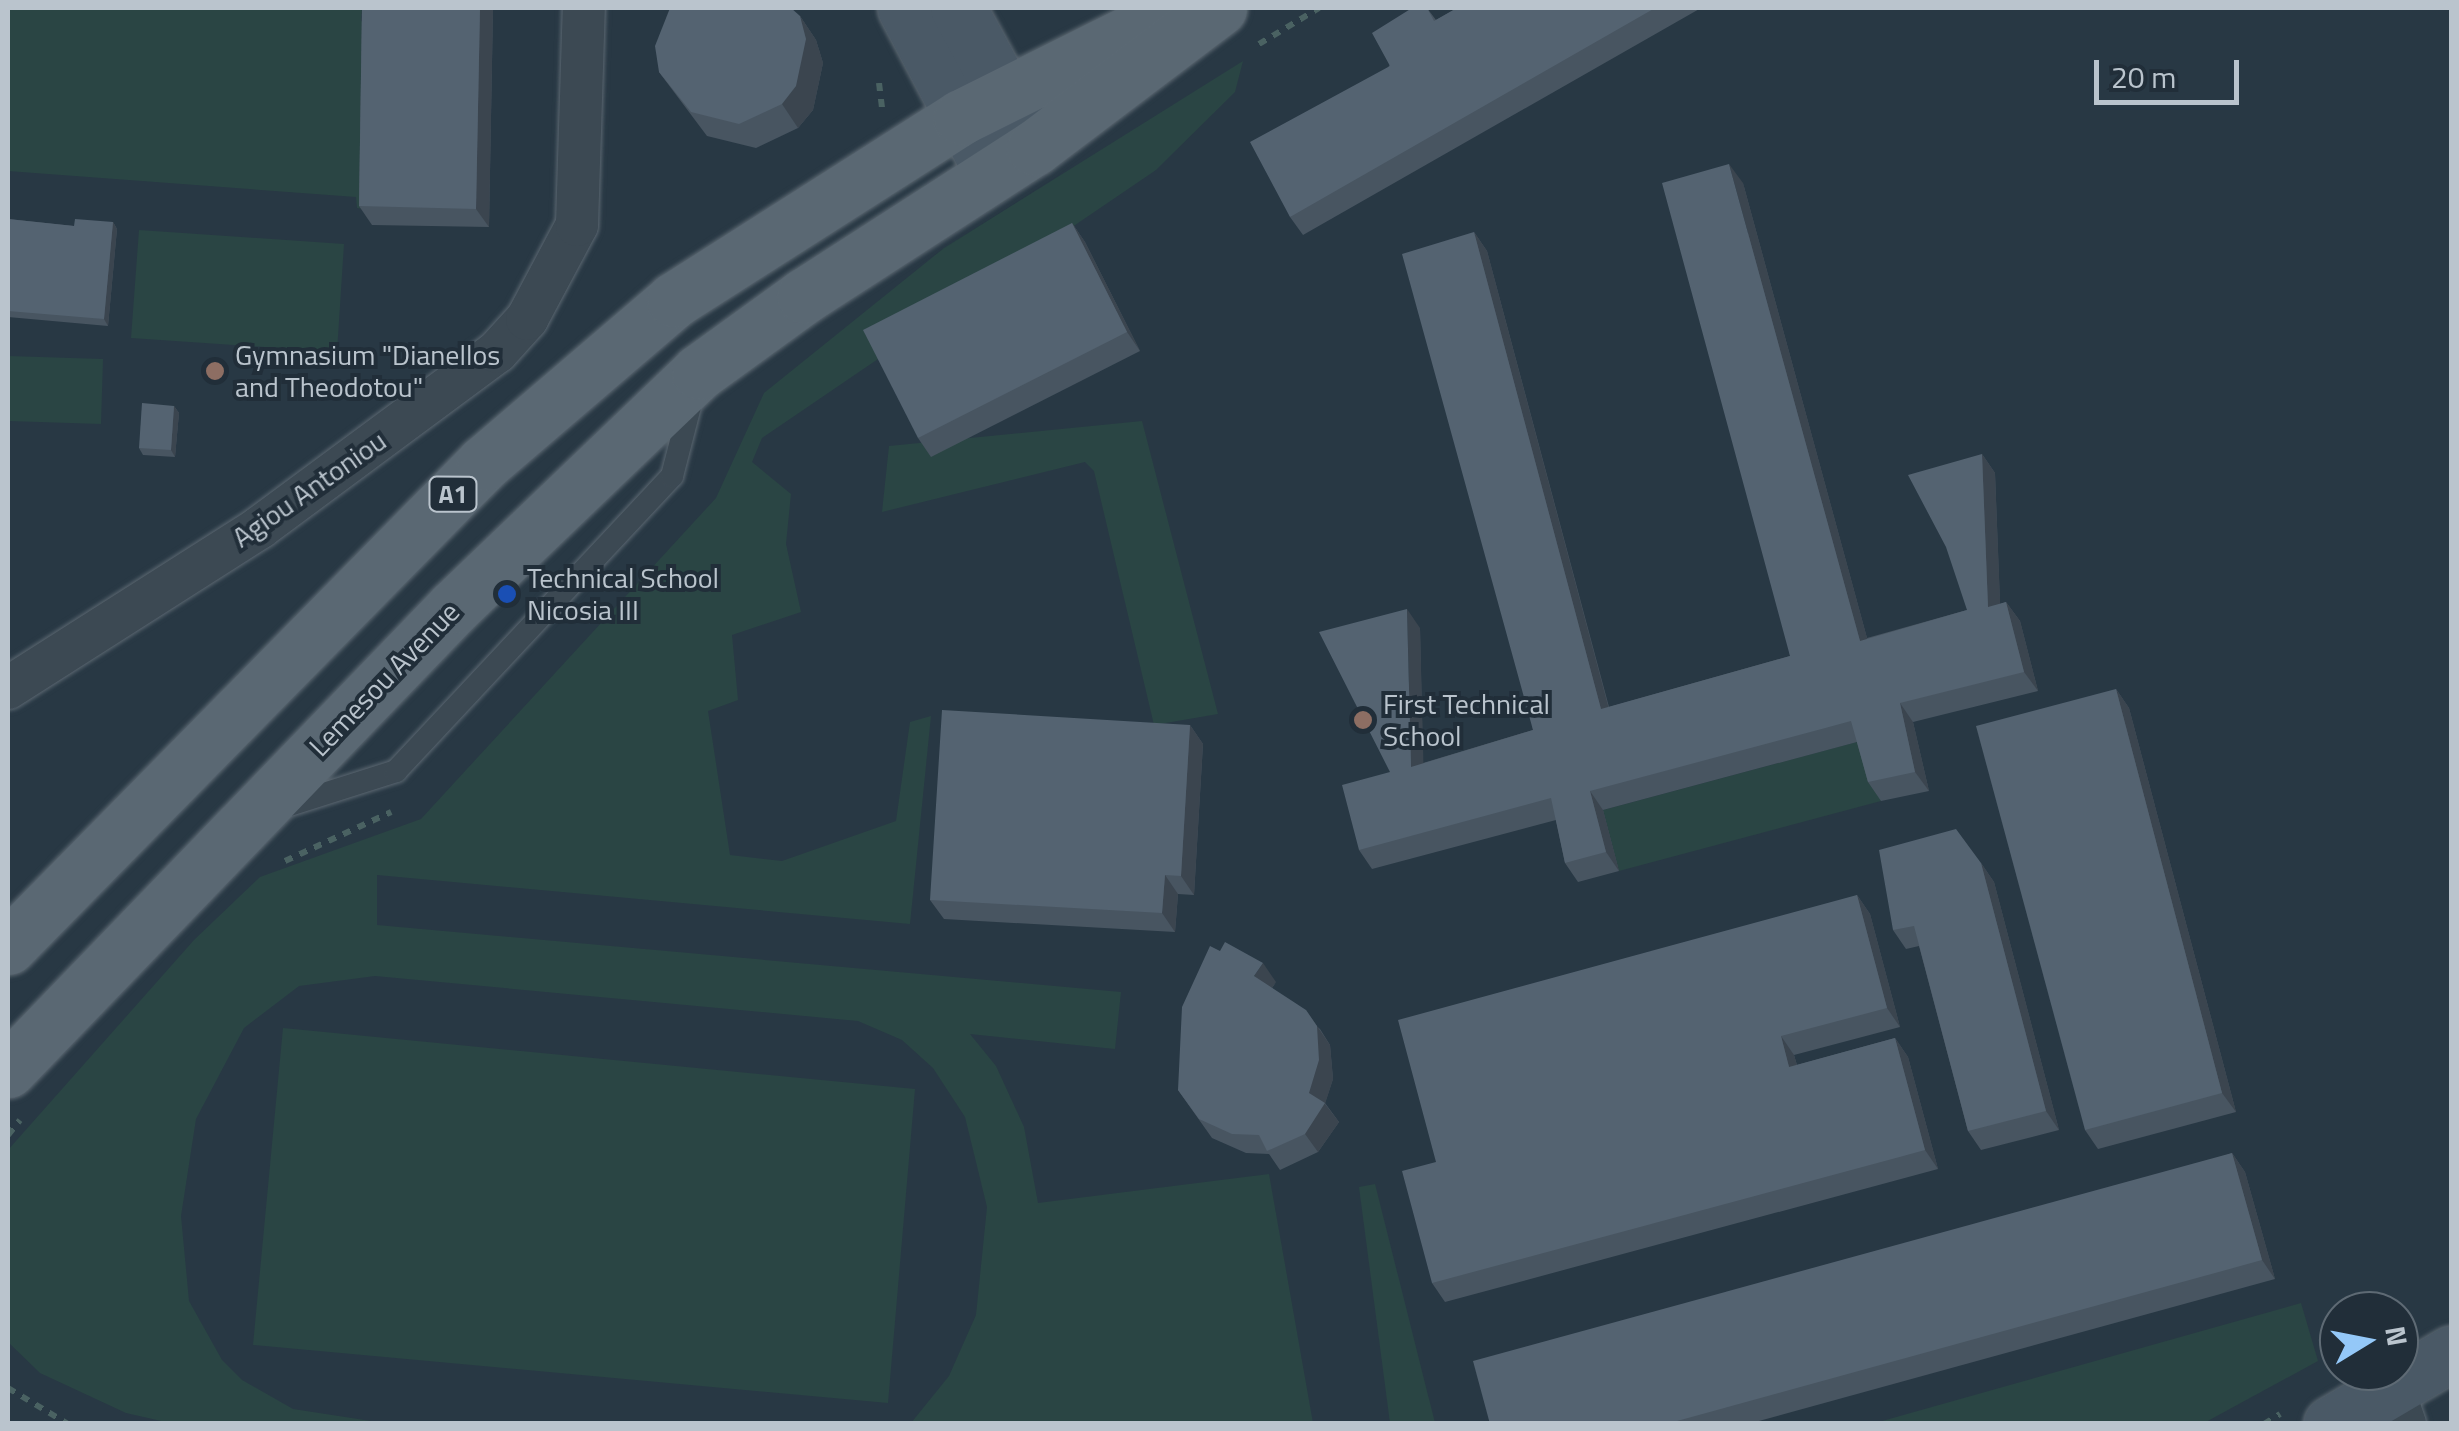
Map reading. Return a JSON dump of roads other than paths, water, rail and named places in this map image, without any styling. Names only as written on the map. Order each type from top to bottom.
[{"type":"main road","points":[[905,8],[984,106],[1013,160]]},
{"type":"main road","points":[[958,8],[984,106]]},
{"type":"main road","name":"A1","points":[[8,947],[369,575],[580,376],[739,255],[984,106],[1180,8]]},
{"type":"main road","name":"Lemesou Avenue","points":[[20,1088],[246,819],[580,481],[699,372],[1013,160],[1218,8]]},
{"type":"main road","points":[[2331,1424],[2399,1406],[2452,1353]]},
{"type":"street","name":"Agiou Antoniou","points":[[8,688],[259,528],[496,352],[527,319],[576,225],[584,8]]},
{"type":"lane","points":[[246,819],[396,771],[672,476],[699,372]]},
{"type":"place","name":"Gymnasium \"Dianellos and Theodotou\"","points":[[215,371]]},
{"type":"place","name":"Technical School Nicosia III","points":[[507,594]]},
{"type":"place","name":"First Technical School","points":[[1363,720]]}]
